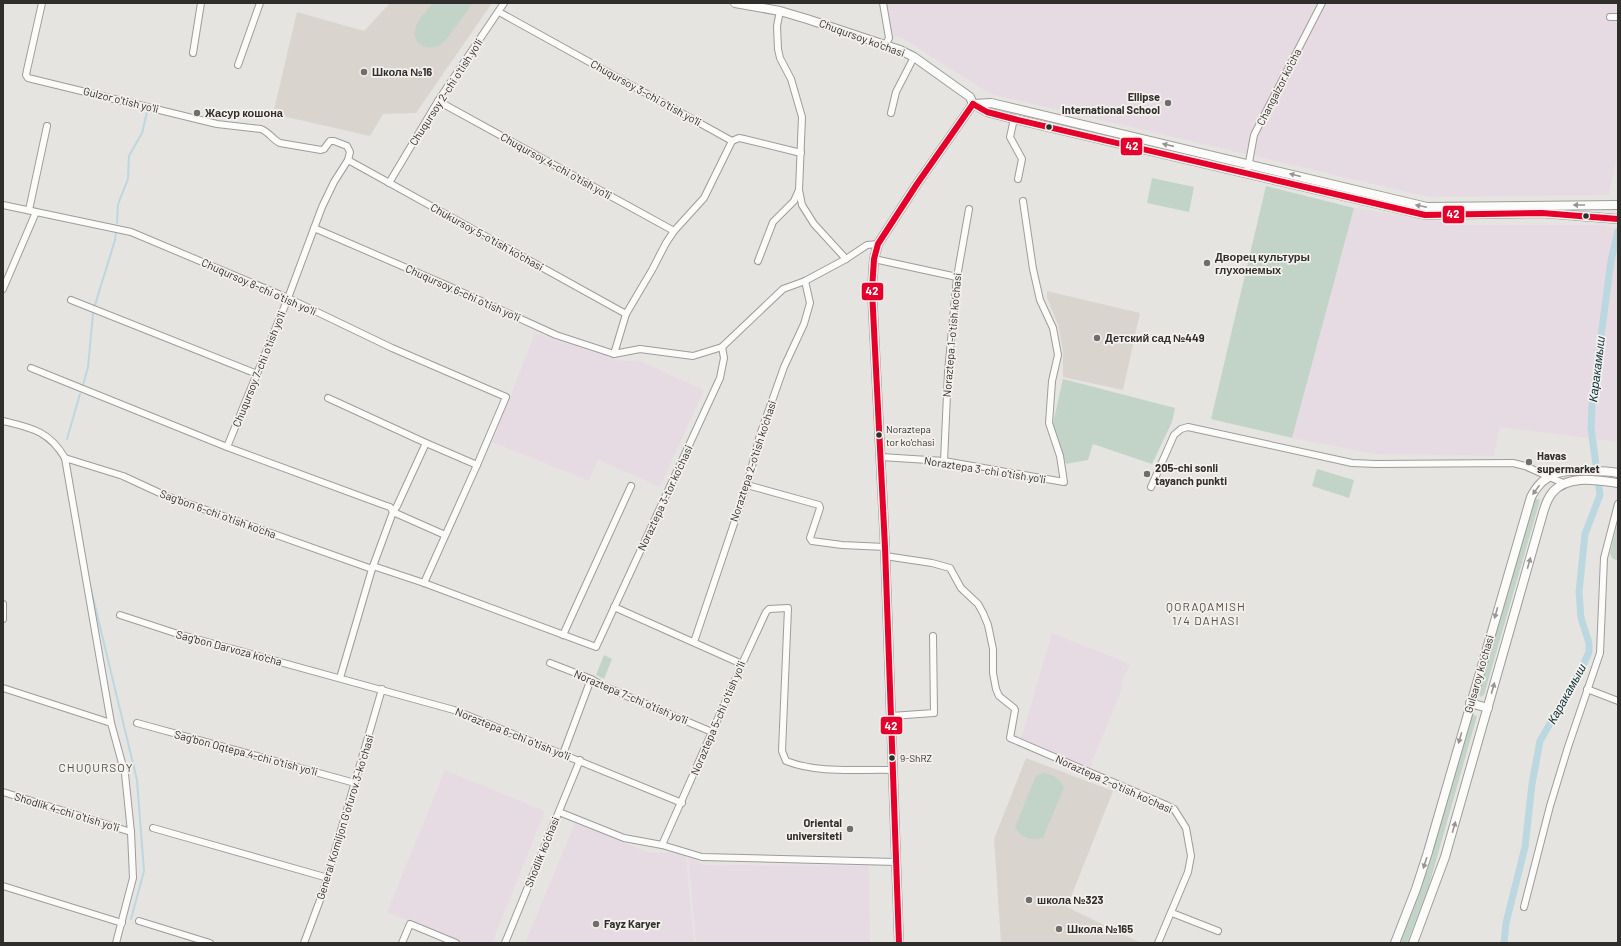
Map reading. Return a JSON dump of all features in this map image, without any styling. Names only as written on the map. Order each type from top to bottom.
[{"type":"main road","name":"Chuqursoy ko'chasi","points":[[735,3],[768,6],[886,44],[914,57],[970,97],[973,104]]},
{"type":"main road","points":[[973,104],[991,103],[1427,207],[1618,205]]},
{"type":"main road","points":[[973,104],[988,112],[1014,119],[1425,216],[1542,213],[1615,219]]},
{"type":"main road","points":[[900,943],[885,547],[872,290],[874,259],[878,244],[917,184],[973,104]]},
{"type":"main road","name":"Gulsaroy ko'chasi","points":[[1395,943],[1416,889],[1428,852],[1527,507],[1533,493],[1548,477],[1562,471],[1615,472]]},
{"type":"main road","points":[[1563,484],[1571,481],[1583,480],[1614,482]]},
{"type":"main road","name":"Gulsaroy ko'chasi","points":[[1413,943],[1445,858],[1543,513],[1550,495],[1563,484]]},
{"type":"main road","points":[[1470,703],[1488,708]]},
{"type":"street","name":"Gulzor o'tish yo'li","points":[[42,3],[26,75],[28,78],[217,124],[261,129],[266,131],[276,142],[280,143],[321,150],[330,141],[342,143],[349,149],[348,160]]},
{"type":"street","points":[[193,53],[201,3]]},
{"type":"street","points":[[238,65],[260,3]]},
{"type":"street","name":"Chuqursoy 2-chi o'tish yo'li","points":[[389,183],[438,100],[504,3]]},
{"type":"street","points":[[883,3],[889,38],[886,44]]},
{"type":"street","name":"Changalzor ko'cha","points":[[1246,174],[1254,135],[1322,3]]},
{"type":"street","points":[[780,11],[777,26],[778,49],[780,58],[791,79],[802,117],[800,190],[802,205],[810,218],[846,259]]},
{"type":"street","name":"Chuqursoy 3-chi o'tish yo'li","points":[[498,12],[732,141],[739,138],[801,153]]},
{"type":"street","points":[[1610,17],[1618,17]]},
{"type":"street","points":[[891,113],[896,92],[914,57]]},
{"type":"street","name":"Chuqursoy 4-chi o'tish yo'li","points":[[438,100],[674,231]]},
{"type":"street","points":[[1014,119],[1010,137],[1022,159],[1018,179]]},
{"type":"street","points":[[28,210],[47,126]]},
{"type":"street","points":[[732,141],[704,198],[674,231],[666,243],[646,282],[626,314],[614,354],[640,349],[693,356],[722,347],[783,289],[805,281],[846,259],[867,245],[878,244]]},
{"type":"street","name":"Chukursoy 5-o'tish ko'chasi","points":[[348,160],[626,314]]},
{"type":"street","name":"Chuqursoy 7-chi o'tish yo'li","points":[[227,447],[288,298],[322,207],[334,182],[348,160]]},
{"type":"street","points":[[758,261],[773,222],[794,201],[800,190]]},
{"type":"street","name":"Noraztepa 3-chi o'tish yo'li","points":[[881,457],[944,461],[1064,482],[1060,456],[1048,422],[1052,381],[1058,355],[1053,328],[1040,300],[1033,269],[1023,201]]},
{"type":"street","name":"Chuqursoy 8-chi o'tish yo'li","points":[[3,205],[131,232],[288,298],[392,348],[506,397],[477,465]]},
{"type":"street","name":"Noraztepa 1-o'tish ko'chasi","points":[[944,461],[948,372],[957,277],[969,209]]},
{"type":"street","points":[[3,289],[36,212]]},
{"type":"street","name":"Chuqursoy 6-chi o'tish yo'li","points":[[314,228],[446,285],[556,335],[614,354]]},
{"type":"street","points":[[874,259],[957,277]]},
{"type":"street","name":"Noraztepa 2-o'tish ko'chasi","points":[[694,642],[747,485],[760,435],[784,367],[804,324],[810,303],[805,281]]},
{"type":"street","points":[[71,300],[257,374]]},
{"type":"street","name":"Noraztepa 3-tor ko‘chasi","points":[[596,647],[720,378],[724,358],[722,347]]},
{"type":"street","points":[[31,368],[227,447],[390,507],[393,512],[445,535]]},
{"type":"street","points":[[328,398],[426,444],[477,465],[424,583]]},
{"type":"street","points":[[3,421],[43,434],[57,446],[65,458],[111,723],[125,774],[131,832],[133,878],[116,943]]},
{"type":"street","points":[[1151,487],[1174,435],[1181,429],[1188,427],[1352,463],[1513,464],[1525,466],[1563,484]]},
{"type":"street","points":[[340,678],[373,568],[393,512],[426,444]]},
{"type":"street","name":"Sag'bon 6-chi o'tish ko'cha","points":[[65,458],[123,476],[164,495],[373,568],[424,583],[596,647]]},
{"type":"street","points":[[747,485],[819,504],[820,508],[810,538],[812,541],[842,545],[885,547]]},
{"type":"street","points":[[563,635],[631,486]]},
{"type":"street","points":[[1524,907],[1550,806],[1601,646],[1601,602],[1604,558],[1618,504]]},
{"type":"street","name":"Noraztepa 2-oʻtish ko'chasi","points":[[885,556],[932,563],[950,568],[961,588],[978,604],[988,625],[996,689],[999,696],[1014,708],[1010,738],[1174,809],[1186,828],[1191,856],[1188,872],[1172,913],[1158,943]]},
{"type":"street","points":[[3,604],[3,619]]},
{"type":"street","points":[[614,608],[742,664]]},
{"type":"street","name":"Noraztepa 5-chi o'tish yo'li","points":[[662,845],[682,803],[742,664],[767,610],[770,609],[788,608],[782,752],[786,761],[802,767],[817,769],[893,770]]},
{"type":"street","name":"Sag'bon Darvoza ko'cha","points":[[120,615],[178,634],[340,678]]},
{"type":"street","points":[[891,716],[934,713],[933,636]]},
{"type":"street","name":"Noraztepa 7-chi o'tish yo'li","points":[[550,663],[591,679],[603,686],[712,732]]},
{"type":"street","name":"Noraztepa 6-chi o'tish yo'li","points":[[340,678],[454,710],[580,760],[682,803]]},
{"type":"street","points":[[563,754],[591,679]]},
{"type":"street","points":[[3,688],[111,723]]},
{"type":"street","name":"General Komiljon Gʻofurov 3-koʻchasi","points":[[304,943],[328,878],[382,689]]},
{"type":"street","points":[[1587,689],[1618,701]]},
{"type":"street","name":"Sag'bon Oqtepa 4-chi o'tish yo'li","points":[[137,723],[355,783]]},
{"type":"street","name":"Shodlik ko'chasi","points":[[505,943],[580,760]]},
{"type":"street","name":"Shodlik 4-chi o'tish yo'li","points":[[3,792],[131,832]]},
{"type":"street","points":[[559,812],[624,838],[662,845],[702,857],[896,862]]},
{"type":"street","points":[[152,828],[328,878]]},
{"type":"street","points":[[3,886],[122,923]]},
{"type":"street","points":[[1172,913],[1218,931]]},
{"type":"street","points":[[139,921],[210,943]]},
{"type":"street","points":[[402,943],[410,924],[456,943]]},
{"type":"shaded area","name":"Школа №16","points":[[390,3],[492,3],[416,113],[383,114],[370,136],[273,114],[297,12],[364,31]]},
{"type":"shaded area","points":[[887,3],[1618,3],[1618,152],[1609,195],[1428,197],[990,94],[899,36],[893,38]]},
{"type":"shaded area","points":[[1354,208],[1464,225],[1604,225],[1618,230],[1618,442],[1500,427],[1494,456],[1374,454],[1292,438]]},
{"type":"shaded area","name":"Детский сад №449","points":[[1047,291],[1140,313],[1123,390],[1063,377],[1063,351],[1058,325],[1047,298]]},
{"type":"shaded area","points":[[535,333],[617,360],[640,361],[704,390],[660,487],[598,460],[589,481],[492,442]]},
{"type":"shaded area","points":[[1052,633],[1130,664],[1121,684],[1122,689],[1090,767],[1021,739]]},
{"type":"shaded area","points":[[1026,758],[1113,791],[1067,907],[1141,943],[1001,943],[994,839]]},
{"type":"shaded area","points":[[445,770],[545,811],[492,943],[464,943],[387,912]]},
{"type":"shaded area","points":[[575,823],[650,853],[673,852],[686,855],[694,943],[525,943]]},
{"type":"shaded area","points":[[688,857],[704,865],[869,866],[870,943],[696,943]]},
{"type":"green space","points":[[433,3],[473,3],[445,41],[435,47],[424,47],[417,41],[415,29],[420,19]]},
{"type":"green space","points":[[1152,178],[1194,187],[1189,212],[1147,203]]},
{"type":"green space","points":[[1266,186],[1354,208],[1292,438],[1211,419]]},
{"type":"green space","points":[[1063,379],[1175,408],[1172,422],[1152,464],[1093,444],[1088,460],[1066,464],[1053,423]]},
{"type":"green space","points":[[1317,469],[1354,480],[1349,498],[1312,486]]},
{"type":"green space","points":[[1535,498],[1540,500],[1484,695],[1481,697],[1479,694]]},
{"type":"green space","points":[[1618,521],[1618,561],[1612,558],[1610,553]]},
{"type":"green space","points":[[604,655],[612,659],[604,679],[596,675]]},
{"type":"green space","points":[[1472,715],[1477,716],[1428,889],[1407,943],[1400,943],[1422,886]]},
{"type":"green space","points":[[1043,773],[1056,777],[1064,787],[1043,838],[1030,839],[1023,837],[1015,827],[1036,776]]},
{"type":"waterway","points":[[117,223],[118,204],[128,179],[129,156],[142,133],[148,108]]},
{"type":"waterway","name":"Каракамыш","points":[[1504,943],[1506,923],[1525,847],[1532,784],[1540,741],[1582,668],[1589,652],[1589,643],[1581,618],[1579,592],[1585,534],[1600,495],[1591,428],[1592,404],[1611,261],[1618,231]]},
{"type":"waterway","points":[[95,305],[115,240],[116,232]]},
{"type":"waterway","points":[[83,385],[88,367],[93,314]]},
{"type":"waterway","points":[[67,439],[80,394]]},
{"type":"waterway","points":[[89,581],[137,780],[144,871],[131,919]]},
{"type":"transit line","name":"42","points":[[973,104],[987,112],[1014,119],[1425,215],[1542,213],[1618,219]]},
{"type":"transit line","name":"42","points":[[899,943],[885,547],[872,290],[874,259],[878,244],[917,184],[973,104]]},
{"type":"place","name":"Школа №16","points":[[364,72]]},
{"type":"place","name":"Ellipse International School","points":[[1168,103]]},
{"type":"place","name":"Жасур кошона","points":[[197,113]]},
{"type":"place","name":"Дворец культуры глухонемых","points":[[1207,263]]},
{"type":"place","name":"Детский сад №449","points":[[1097,338]]},
{"type":"place","name":"Noraztepa tor ko'chasi","points":[[879,435]]},
{"type":"place","name":"Havas supermarket","points":[[1529,462]]},
{"type":"place","name":"205-chi sonli tayanch punkti","points":[[1147,474]]},
{"type":"place","name":"9-ShRZ","points":[[892,758]]},
{"type":"place","name":"Oriental universiteti","points":[[850,829]]},
{"type":"place","name":"школа №323","points":[[1029,900]]},
{"type":"place","name":"Fayz Karyer","points":[[596,924]]},
{"type":"place","name":"Школа №165","points":[[1059,929]]},
{"type":"district","name":"QORAQAMISH 1/4 DAHASI","points":[[1206,614]]},
{"type":"district","name":"CHUQURSOY","points":[[96,768]]}]
